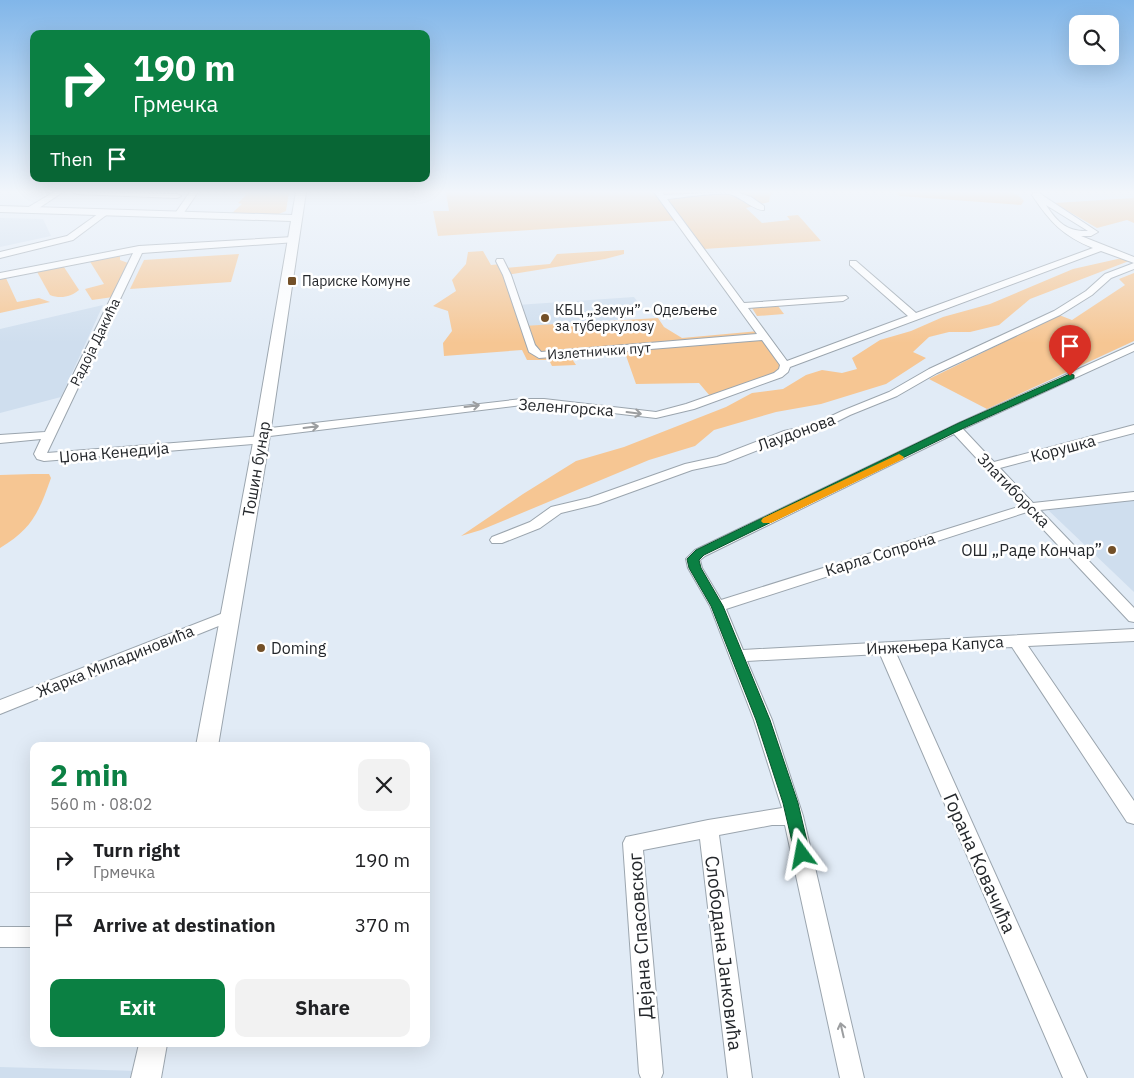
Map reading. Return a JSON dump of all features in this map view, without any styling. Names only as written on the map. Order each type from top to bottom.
[{"type":"main road","name":"Тошин бунар","points":[[208,742],[262,436],[293,242]]},
{"type":"main road","points":[[146,1078],[152,1047]]},
{"type":"street","points":[[0,251],[37,242]]},
{"type":"street","points":[[0,255],[58,242]]},
{"type":"street","points":[[0,276],[110,253],[139,249],[254,242]]},
{"type":"street","points":[[695,242],[785,365]]},
{"type":"street","points":[[1090,242],[1134,260]]},
{"type":"street","points":[[1107,242],[1116,251],[1124,253],[1134,251]]},
{"type":"street","name":"Зеленгорска","points":[[262,436],[475,406],[522,402],[544,402],[656,415],[690,407],[770,378],[784,370],[785,365],[1102,248]]},
{"type":"street","name":"Радоја Дакића","points":[[50,435],[139,249]]},
{"type":"street","name":"Излетнички пут","points":[[500,261],[507,275],[530,345],[534,352],[540,355],[763,337]]},
{"type":"street","points":[[853,263],[914,318]]},
{"type":"street","name":"Лаудонова","points":[[497,540],[535,525],[556,510],[594,501],[689,467],[722,460],[788,434],[816,428],[846,413],[893,394],[933,371],[1057,313],[1089,293],[1108,276],[1134,266]]},
{"type":"street","points":[[741,306],[843,298]]},
{"type":"street","points":[[852,1078],[794,816],[763,720],[717,606],[695,568],[693,559],[700,553],[956,430],[1134,348]]},
{"type":"street","name":"Корушка","points":[[992,466],[1134,429]]},
{"type":"street","name":"Златиборска","points":[[956,430],[1134,617]]},
{"type":"street","name":"Џона Кенедија","points":[[50,435],[40,454],[42,457],[262,436]]},
{"type":"street","name":"Џона Кенедија","points":[[0,439],[50,435]]},
{"type":"street","name":"Карла Сопрона","points":[[717,606],[1031,507],[1134,496]]},
{"type":"street","name":"Жарка Миладиновића","points":[[0,707],[231,615]]},
{"type":"street","name":"Инжењера Капуса","points":[[737,656],[1134,635]]},
{"type":"street","points":[[1016,641],[1134,816]]},
{"type":"street","name":"Горана Ковачића","points":[[885,647],[1075,1078]]},
{"type":"street","name":"Дејана Спасовског","points":[[651,1073],[632,843],[772,816],[794,816]]},
{"type":"street","name":"Слободана Јанковића","points":[[708,828],[740,1078]]},
{"type":"street","points":[[2,939],[30,936]]},
{"type":"shaded area","points":[[0,242],[22,242],[0,247]]},
{"type":"shaded area","points":[[699,242],[802,242],[704,249]]},
{"type":"shaded area","points":[[624,250],[624,254],[605,259],[507,275],[523,326],[658,318],[664,327],[682,338],[759,331],[784,370],[710,396],[699,383],[636,384],[624,350],[570,356],[576,365],[552,366],[549,360],[527,360],[522,350],[444,356],[443,343],[452,331],[448,311],[433,306],[456,291],[452,280],[466,264],[468,252],[483,251],[491,265],[502,264],[504,268],[550,264],[557,254]]},
{"type":"shaded area","points":[[120,254],[120,260],[128,263],[113,297],[92,300],[85,289],[104,284],[89,260]]},
{"type":"shaded area","points":[[239,254],[231,282],[130,289],[144,260]]},
{"type":"shaded area","points":[[1122,258],[1129,261],[1030,299],[999,325],[970,332],[949,332],[929,337],[913,352],[926,358],[886,384],[821,404],[776,412],[714,430],[695,446],[649,460],[481,530],[461,536],[576,461],[624,447],[726,407],[752,393],[783,389],[806,375],[822,370],[842,373],[857,369],[852,358],[880,340],[911,331],[943,317],[990,304],[1073,269]]},
{"type":"shaded area","points":[[62,264],[79,290],[65,297],[50,295],[36,270]]},
{"type":"shaded area","points":[[1134,273],[1134,341],[987,409],[929,379],[1059,315],[1072,320],[1125,285],[1119,279]]},
{"type":"shaded area","points":[[5,276],[17,302],[39,298],[50,302],[0,313],[0,278]]},
{"type":"shaded area","points":[[634,297],[639,304],[624,319],[523,327],[517,305]]},
{"type":"shaded area","points":[[103,305],[61,397],[0,413],[0,329]]},
{"type":"shaded area","points":[[778,306],[784,314],[757,316],[752,308]]},
{"type":"shaded area","points":[[49,474],[51,478],[33,519],[20,534],[0,548],[0,475]]},
{"type":"shaded area","name":"ОШ „Раде Кончар”","points":[[1134,500],[1134,592],[1046,508]]},
{"type":"shaded area","points":[[0,1067],[139,1071],[137,1078],[0,1078]]},
{"type":"slow traffic","points":[[767,521],[899,457]]},
{"type":"place","name":"Париске Комуне","points":[[292,281]]},
{"type":"place","name":"КБЦ „Земун” - Одељење за туберкулозу","points":[[545,318]]},
{"type":"place","name":"ОШ „Раде Кончар”","points":[[1112,550]]},
{"type":"place","name":"Doming","points":[[261,648]]},
{"type":"route","points":[[802,854],[790,803],[763,720],[717,606],[695,568],[693,563],[695,555],[963,425],[1070,376]]}]
